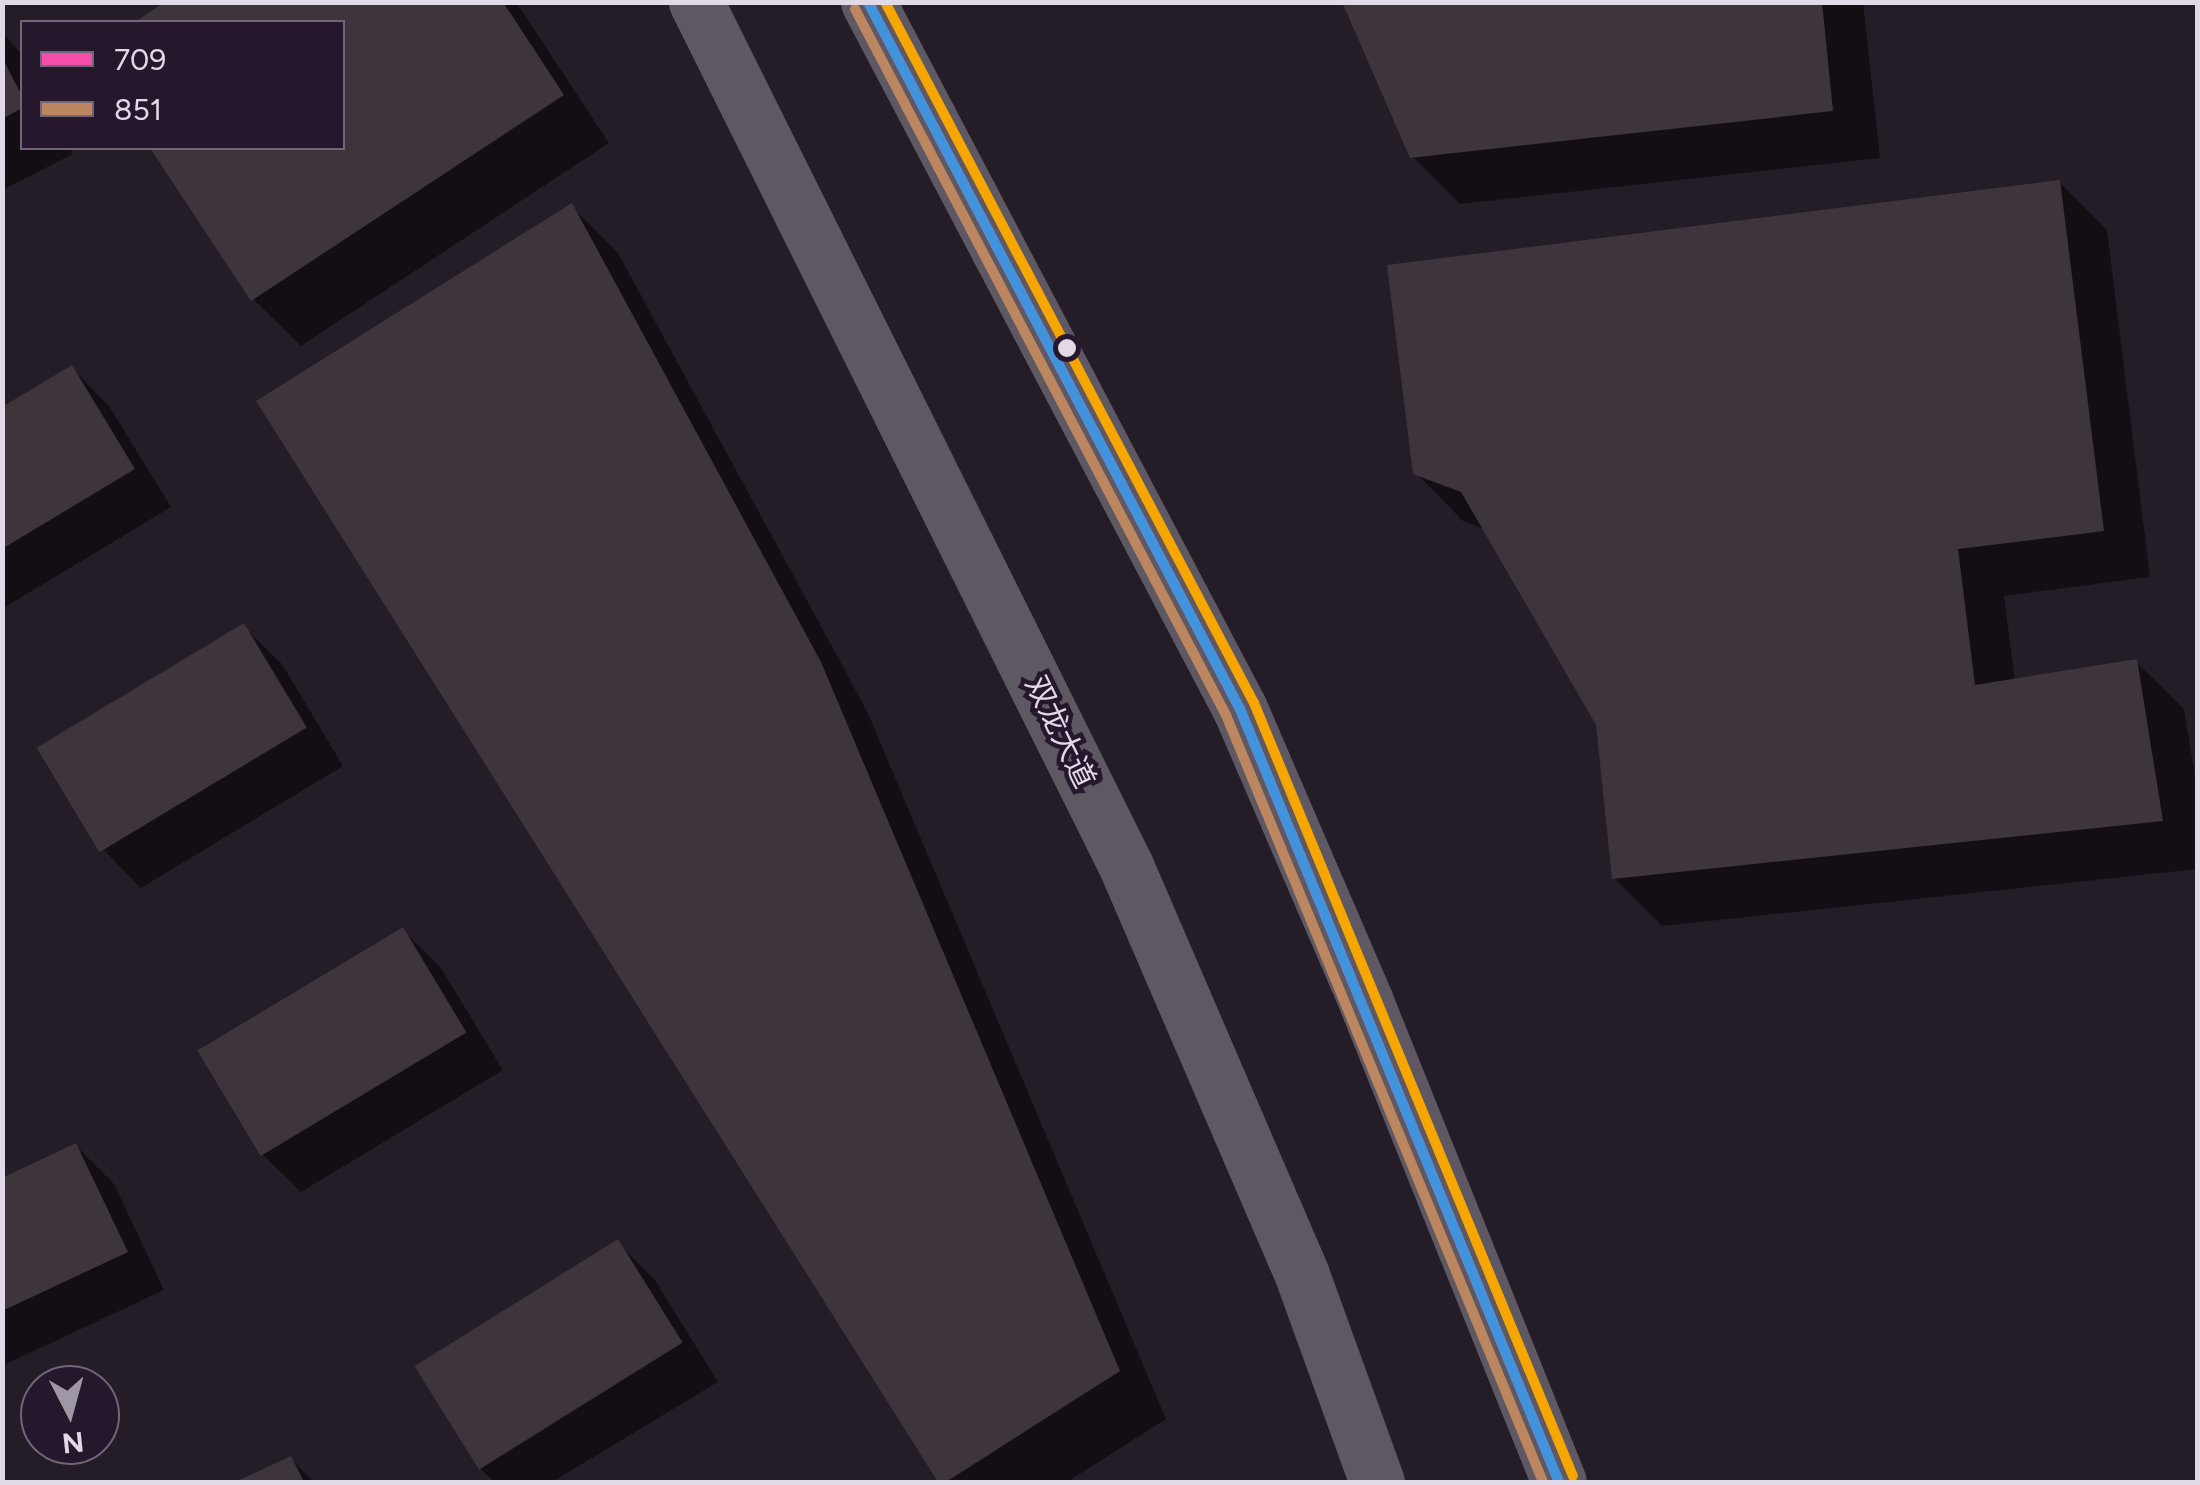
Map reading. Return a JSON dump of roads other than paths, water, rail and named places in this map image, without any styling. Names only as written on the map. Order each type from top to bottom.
[{"type":"main road","points":[[868,2],[1240,709],[1366,1002],[1559,1482]]},
{"type":"main road","name":"双龙大道","points":[[712,14],[1126,866],[1302,1275],[1377,1482]]}]
